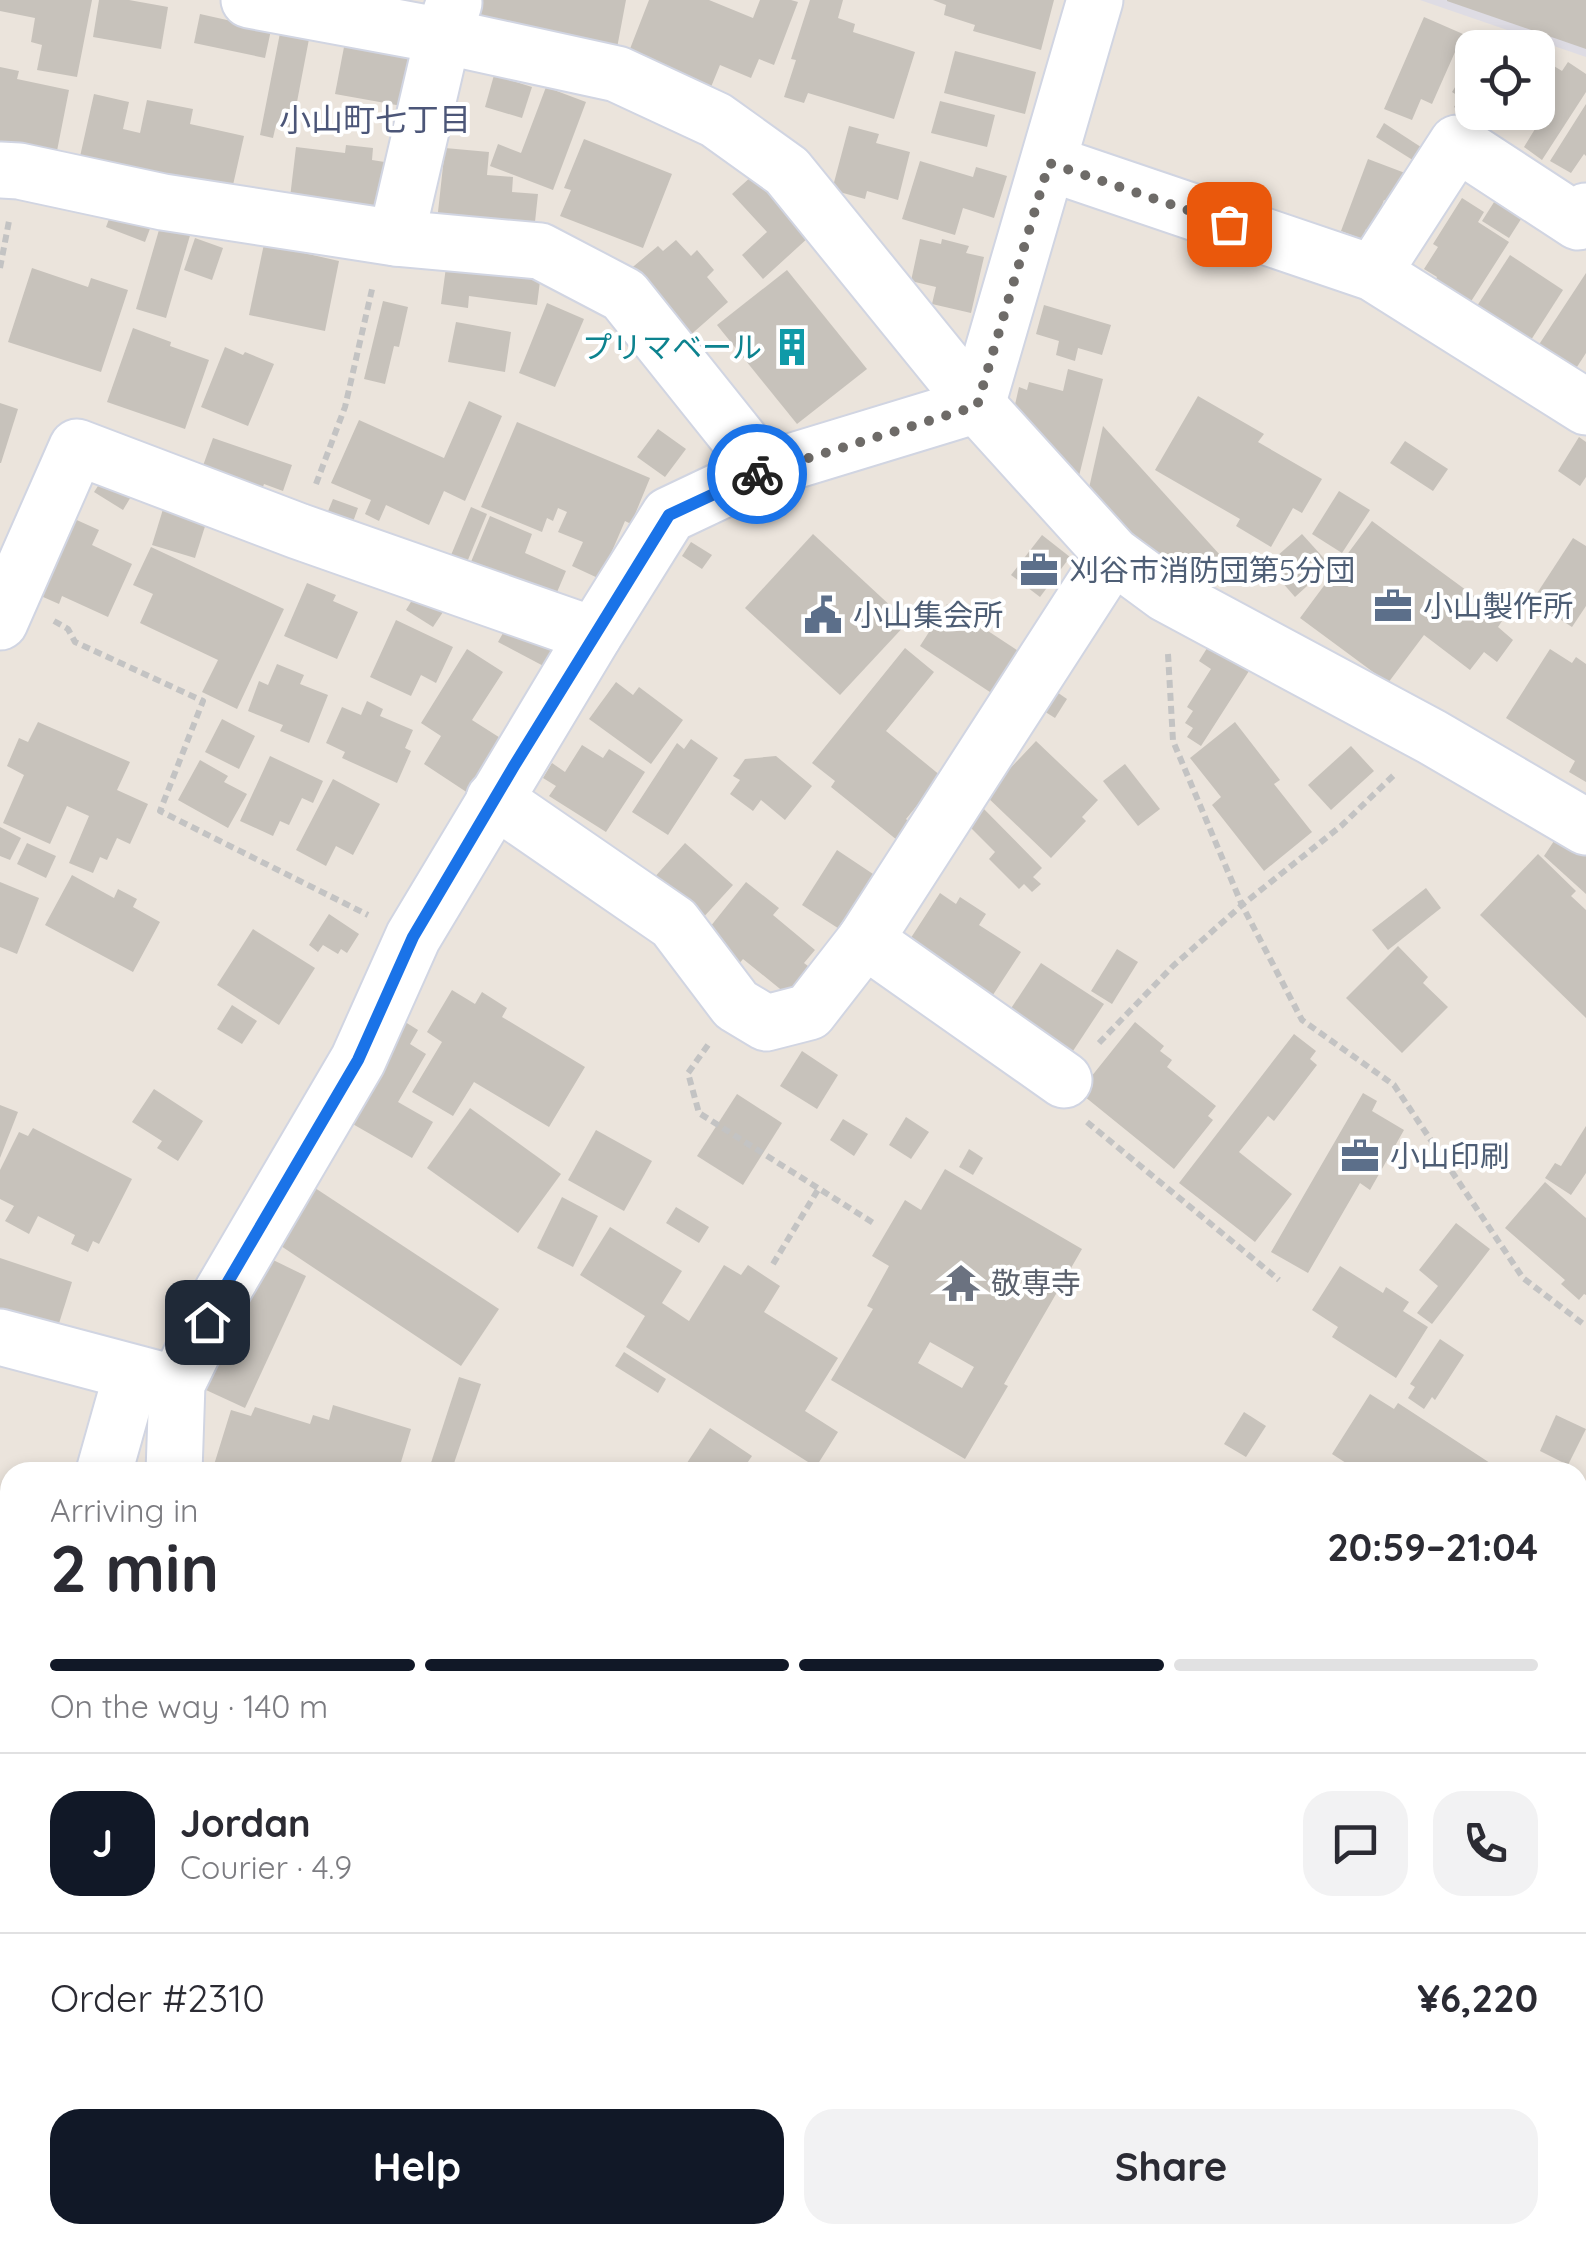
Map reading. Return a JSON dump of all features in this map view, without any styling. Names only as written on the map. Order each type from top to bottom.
[{"type":"street","points":[[249,0],[449,18],[617,74],[716,120],[787,172],[977,406],[1113,554],[1166,594],[1432,738],[1586,828]]},
{"type":"street","points":[[977,406],[1096,0]]},
{"type":"street","points":[[396,238],[449,18]]},
{"type":"street","points":[[1373,272],[1457,143],[1578,222],[1586,210]]},
{"type":"street","points":[[1049,163],[1373,272],[1586,407]]},
{"type":"street","points":[[0,170],[163,202],[396,238],[540,251],[624,294],[764,470]]},
{"type":"street","points":[[109,1462],[155,1379],[222,1292],[358,1060],[413,937],[669,515],[764,470],[977,406]]},
{"type":"street","points":[[6,610],[77,448],[298,532],[594,635]]},
{"type":"street","points":[[494,799],[674,923],[736,1004],[766,1023],[808,1012],[865,940],[1113,554]]},
{"type":"street","points":[[865,940],[1064,1080]]},
{"type":"street","points":[[0,1337],[155,1379]]},
{"type":"street","points":[[155,1379],[172,1462]]},
{"type":"path","points":[[298,532],[345,407],[371,289],[396,238]]},
{"type":"path","points":[[1166,594],[1172,741],[1242,905],[1302,1020],[1394,1085],[1522,1278],[1586,1326]]},
{"type":"path","points":[[6,610],[68,629],[75,642],[203,701],[160,811],[413,937]]},
{"type":"path","points":[[1279,1280],[1067,1106],[1064,1080],[1173,966],[1342,826],[1432,738]]},
{"type":"path","points":[[736,1004],[688,1074],[699,1113],[876,1224]]},
{"type":"path","points":[[773,1264],[819,1188]]},
{"type":"shaded area","points":[[1420,0],[1586,0],[1586,57],[1555,46],[1555,30],[1507,30]]},
{"type":"building","points":[[0,0],[92,0],[77,77],[37,70],[42,45],[31,42],[35,18],[0,11]]},
{"type":"building","points":[[99,0],[129,0],[168,7],[161,49],[93,37]]},
{"type":"building","points":[[481,0],[626,0],[617,48],[477,20]]},
{"type":"building","points":[[649,0],[709,0],[753,18],[760,0],[798,2],[774,65],[759,59],[751,78],[720,65],[711,87],[628,54]]},
{"type":"building","points":[[810,0],[843,0],[838,18],[855,24],[853,32],[915,52],[894,119],[808,93],[804,103],[784,97],[796,60],[791,59]]},
{"type":"building","points":[[933,0],[1054,0],[1041,50],[973,31],[975,25],[944,15],[946,5]]},
{"type":"building","points":[[1586,0],[1586,49],[1555,38],[1555,30],[1531,30],[1447,1]]},
{"type":"building","points":[[200,14],[271,30],[265,58],[194,43]]},
{"type":"building","points":[[1424,17],[1455,31],[1455,52],[1432,104],[1421,99],[1412,120],[1384,109]]},
{"type":"building","points":[[280,33],[309,39],[292,128],[276,125],[273,138],[260,135]]},
{"type":"building","points":[[344,47],[421,60],[413,108],[335,94]]},
{"type":"building","points":[[955,51],[1036,72],[1025,114],[944,93]]},
{"type":"building","points":[[1568,62],[1586,74],[1586,92],[1542,160],[1524,147],[1534,130],[1555,130],[1555,67],[1562,71]]},
{"type":"building","points":[[0,67],[19,71],[17,79],[69,90],[56,156],[0,145]]},
{"type":"building","points":[[494,75],[532,87],[522,118],[485,107]]},
{"type":"building","points":[[546,87],[586,102],[553,190],[490,166],[498,144],[521,153]]},
{"type":"building","points":[[94,94],[129,102],[123,129],[140,133],[147,100],[193,109],[190,124],[244,136],[231,194],[79,161]]},
{"type":"building","points":[[940,101],[995,115],[987,147],[931,133]]},
{"type":"building","points":[[1586,104],[1586,156],[1571,173],[1550,161]]},
{"type":"building","points":[[1384,123],[1427,151],[1419,164],[1376,137]]},
{"type":"building","points":[[849,126],[879,134],[876,143],[910,152],[898,200],[867,191],[865,199],[832,190]]},
{"type":"building","points":[[584,139],[672,174],[643,248],[560,216],[571,190],[564,188]]},
{"type":"building","points":[[346,145],[373,148],[372,160],[391,163],[385,217],[289,206],[296,147],[345,153]]},
{"type":"building","points":[[445,148],[489,152],[487,175],[513,177],[512,192],[538,194],[534,231],[437,221]]},
{"type":"building","points":[[1368,159],[1405,173],[1393,204],[1384,200],[1372,231],[1366,229],[1362,239],[1341,231]]},
{"type":"building","points":[[920,161],[973,177],[976,167],[1007,176],[994,218],[963,208],[955,235],[902,219]]},
{"type":"building","points":[[753,175],[809,237],[763,279],[742,255],[767,232],[732,194]]},
{"type":"building","points":[[1462,198],[1484,212],[1478,222],[1509,242],[1470,303],[1435,281],[1437,277],[1424,269],[1438,247],[1433,244]]},
{"type":"building","points":[[1496,199],[1523,216],[1509,238],[1482,221]]},
{"type":"building","points":[[115,203],[154,218],[145,242],[106,227]]},
{"type":"building","points":[[161,223],[191,232],[166,318],[136,309]]},
{"type":"building","points":[[195,238],[223,248],[212,280],[184,270]]},
{"type":"building","points":[[920,239],[941,244],[942,239],[969,246],[966,253],[984,257],[971,313],[932,304],[936,287],[911,281]]},
{"type":"building","points":[[676,240],[691,256],[697,250],[714,270],[707,277],[728,302],[687,338],[628,271],[658,246],[663,251]]},
{"type":"building","points":[[264,244],[339,261],[325,331],[249,315]]},
{"type":"building","points":[[1510,255],[1563,290],[1531,340],[1477,306]]},
{"type":"building","points":[[447,260],[541,273],[537,305],[469,296],[468,308],[441,304]]},
{"type":"building","points":[[32,268],[88,287],[91,278],[128,290],[101,372],[8,342]]},
{"type":"building","name":"プリマベール","points":[[787,270],[867,369],[797,424],[717,325]]},
{"type":"building","points":[[1586,273],[1586,353],[1575,370],[1538,346]]},
{"type":"building","points":[[383,301],[408,307],[385,384],[364,379]]},
{"type":"building","points":[[547,303],[584,319],[555,387],[519,373]]},
{"type":"building","points":[[1044,305],[1111,325],[1102,355],[1078,348],[1075,361],[1056,355],[1059,341],[1036,334]]},
{"type":"building","points":[[456,322],[511,332],[505,372],[448,362]]},
{"type":"building","points":[[133,328],[209,360],[185,429],[107,402]]},
{"type":"building","points":[[225,347],[274,364],[248,426],[201,407]]},
{"type":"building","points":[[1068,369],[1103,379],[1079,476],[1011,422],[1019,387],[1027,390],[1029,382],[1063,391]]},
{"type":"building","points":[[1198,396],[1264,434],[1258,442],[1322,479],[1302,513],[1293,508],[1271,547],[1236,526],[1240,519],[1155,470]]},
{"type":"building","points":[[469,401],[502,416],[465,501],[444,491],[429,525],[386,505],[379,521],[365,514],[371,500],[331,483],[359,420],[444,458]]},
{"type":"building","points":[[0,403],[18,409],[1,463],[0,463]]},
{"type":"building","points":[[517,422],[650,478],[631,524],[625,521],[600,579],[572,566],[583,542],[558,532],[567,512],[558,508],[553,521],[547,518],[542,532],[481,507]]},
{"type":"building","points":[[1103,426],[1220,555],[1182,589],[1089,488]]},
{"type":"building","points":[[658,429],[686,449],[665,477],[637,457]]},
{"type":"building","points":[[1579,437],[1586,442],[1586,477],[1580,486],[1558,471]]},
{"type":"building","points":[[213,438],[292,465],[283,491],[264,484],[260,495],[200,474]]},
{"type":"building","points":[[1405,441],[1448,469],[1433,491],[1390,463]]},
{"type":"building","points":[[104,477],[132,495],[123,510],[94,492]]},
{"type":"building","points":[[1339,491],[1370,510],[1342,553],[1312,534]]},
{"type":"building","points":[[333,499],[358,508],[350,530],[324,521]]},
{"type":"building","points":[[164,506],[207,520],[195,558],[152,545]]},
{"type":"building","points":[[471,507],[487,514],[465,567],[449,560]]},
{"type":"building","points":[[490,516],[532,534],[525,553],[566,571],[552,604],[468,569]]},
{"type":"building","points":[[70,517],[99,530],[92,545],[132,564],[108,617],[62,596],[59,604],[34,593]]},
{"type":"building","points":[[1372,521],[1504,618],[1498,627],[1513,640],[1497,662],[1484,652],[1470,670],[1424,635],[1388,683],[1300,618]]},
{"type":"building","points":[[813,534],[908,622],[840,695],[745,608]]},
{"type":"building","points":[[1302,534],[1330,565],[1295,597],[1267,565]]},
{"type":"building","points":[[1042,535],[1070,557],[1040,597],[1011,575]]},
{"type":"building","points":[[1573,538],[1586,546],[1586,606],[1572,627],[1532,601]]},
{"type":"building","points":[[691,542],[712,555],[702,569],[682,556]]},
{"type":"building","points":[[151,547],[284,609],[237,709],[202,692],[218,660],[140,623],[153,594],[133,585]]},
{"type":"building","points":[[423,582],[451,600],[433,627],[406,610]]},
{"type":"building","points":[[307,583],[336,595],[333,601],[358,612],[337,659],[284,636]]},
{"type":"building","points":[[947,604],[1026,656],[999,698],[920,646]]},
{"type":"building","points":[[511,619],[563,648],[551,670],[498,642]]},
{"type":"building","points":[[396,620],[453,647],[436,683],[421,675],[411,696],[370,677]]},
{"type":"building","points":[[1209,645],[1249,671],[1201,746],[1187,737],[1193,728],[1185,723],[1193,711],[1187,707],[1211,669],[1199,661]]},
{"type":"building","points":[[905,648],[934,672],[886,731],[941,776],[906,819],[911,824],[897,840],[831,787],[835,781],[812,763]]},
{"type":"building","points":[[467,649],[503,672],[472,720],[505,741],[471,795],[424,764],[441,736],[421,723]]},
{"type":"building","points":[[1550,649],[1572,663],[1576,657],[1586,664],[1586,782],[1569,772],[1575,761],[1506,718]]},
{"type":"building","points":[[277,664],[304,675],[300,684],[328,695],[309,743],[280,731],[283,725],[248,711],[259,681],[268,685]]},
{"type":"building","points":[[616,682],[633,695],[639,687],[683,720],[651,764],[589,719]]},
{"type":"building","points":[[1051,688],[1067,699],[1055,718],[1039,708]]},
{"type":"building","points":[[367,701],[383,709],[380,716],[413,730],[405,748],[411,751],[397,783],[342,758],[345,752],[326,743],[342,707],[361,715]]},
{"type":"building","points":[[222,719],[255,736],[239,769],[205,752]]},
{"type":"building","points":[[38,722],[130,762],[117,790],[148,804],[130,844],[117,838],[107,860],[100,857],[93,873],[69,863],[89,816],[67,806],[50,844],[3,823],[24,775],[7,766],[19,738],[28,742]]},
{"type":"building","points":[[1235,722],[1280,780],[1274,784],[1312,832],[1264,871],[1212,805],[1221,797],[1190,758]]},
{"type":"building","points":[[691,739],[718,758],[668,835],[632,812],[677,743],[684,749]]},
{"type":"building","points":[[1036,741],[1098,800],[1082,817],[1086,821],[1051,858],[985,795]]},
{"type":"building","points":[[582,745],[603,758],[609,749],[645,772],[606,832],[549,796],[556,786],[543,778],[552,763],[565,772]]},
{"type":"building","points":[[1351,746],[1374,771],[1331,810],[1308,785]]},
{"type":"building","points":[[270,756],[323,781],[313,803],[302,798],[289,825],[280,821],[273,836],[240,821]]},
{"type":"building","points":[[776,756],[812,786],[785,820],[761,800],[753,811],[730,794],[740,780],[733,776],[745,759]]},
{"type":"building","points":[[200,760],[228,776],[224,782],[247,794],[228,828],[178,800]]},
{"type":"building","points":[[1125,764],[1160,809],[1138,826],[1103,781]]},
{"type":"building","points":[[333,779],[380,804],[353,855],[336,846],[326,866],[296,850]]},
{"type":"building","points":[[979,804],[1042,868],[1033,877],[1041,884],[1032,892],[1024,884],[1019,889],[989,859],[995,852],[963,820]]},
{"type":"building","points":[[0,827],[21,838],[10,860],[0,856]]},
{"type":"building","points":[[1558,835],[1586,853],[1586,894],[1544,856]]},
{"type":"building","points":[[27,843],[56,856],[46,878],[17,864]]},
{"type":"building","points":[[685,843],[733,885],[700,921],[653,879]]},
{"type":"building","points":[[837,850],[879,878],[844,932],[802,905]]},
{"type":"building","points":[[1538,854],[1576,891],[1571,896],[1586,910],[1586,1018],[1480,915]]},
{"type":"building","points":[[72,875],[114,898],[118,889],[137,899],[133,907],[160,922],[133,972],[45,925]]},
{"type":"building","points":[[0,882],[39,898],[17,954],[0,947]]},
{"type":"building","points":[[746,882],[779,908],[773,915],[815,950],[804,963],[812,969],[790,997],[743,959],[738,965],[702,937]]},
{"type":"building","points":[[1426,888],[1441,908],[1388,950],[1372,930]]},
{"type":"building","points":[[940,893],[956,904],[960,897],[986,914],[979,925],[1021,952],[989,1001],[905,947]]},
{"type":"building","points":[[329,914],[359,934],[347,953],[341,949],[338,954],[323,945],[318,952],[309,945]]},
{"type":"building","points":[[253,929],[315,968],[279,1025],[217,985]]},
{"type":"building","points":[[1398,946],[1428,977],[1423,983],[1448,1007],[1402,1053],[1346,998]]},
{"type":"building","points":[[1117,949],[1138,962],[1112,1004],[1091,991]]},
{"type":"building","points":[[1041,963],[1104,1004],[1071,1054],[1008,1013]]},
{"type":"building","points":[[452,990],[475,1004],[482,992],[507,1008],[502,1017],[585,1067],[549,1127],[474,1082],[453,1116],[412,1092],[442,1042],[427,1032]]},
{"type":"building","points":[[232,1005],[257,1021],[242,1044],[217,1029]]},
{"type":"building","points":[[402,1020],[418,1030],[410,1044],[426,1054],[398,1102],[433,1122],[412,1158],[344,1119]]},
{"type":"building","points":[[1135,1022],[1164,1046],[1160,1051],[1172,1060],[1167,1067],[1216,1106],[1208,1116],[1213,1120],[1174,1169],[1079,1092]]},
{"type":"building","points":[[1294,1034],[1316,1051],[1310,1059],[1317,1065],[1274,1121],[1268,1116],[1239,1152],[1292,1194],[1255,1242],[1179,1183]]},
{"type":"building","points":[[802,1051],[838,1075],[817,1109],[780,1086]]},
{"type":"building","points":[[154,1089],[203,1121],[178,1161],[157,1148],[162,1141],[132,1122]]},
{"type":"building","points":[[1363,1093],[1377,1101],[1372,1111],[1404,1130],[1370,1190],[1360,1183],[1308,1273],[1271,1252]]},
{"type":"building","points":[[737,1094],[782,1123],[743,1185],[697,1156]]},
{"type":"building","points":[[0,1105],[18,1112],[0,1158]]},
{"type":"building","points":[[470,1108],[561,1174],[518,1233],[427,1168]]},
{"type":"building","points":[[906,1117],[929,1132],[911,1159],[889,1145]]},
{"type":"building","points":[[843,1119],[868,1134],[854,1156],[830,1140]]},
{"type":"building","points":[[1586,1126],[1586,1173],[1571,1195],[1545,1178],[1555,1163],[1561,1166]]},
{"type":"building","points":[[33,1128],[132,1179],[99,1244],[93,1241],[88,1252],[71,1244],[75,1235],[38,1216],[29,1234],[5,1221],[14,1206],[0,1199],[0,1170],[19,1132],[28,1136]]},
{"type":"building","points":[[596,1130],[652,1161],[624,1211],[568,1180]]},
{"type":"building","points":[[969,1149],[983,1158],[973,1175],[959,1167]]},
{"type":"building","points":[[945,1169],[1082,1249],[965,1459],[831,1380],[873,1309],[867,1306],[889,1266],[872,1256],[905,1200],[921,1210]],"holes":[[[930,1342],[974,1367],[962,1388],[918,1363]]]},
{"type":"building","points":[[1545,1182],[1586,1218],[1586,1295],[1579,1300],[1561,1284],[1565,1280],[1505,1228]]},
{"type":"building","points":[[312,1186],[499,1309],[461,1366],[275,1242]]},
{"type":"building","points":[[562,1197],[598,1216],[573,1267],[537,1248]]},
{"type":"building","points":[[676,1207],[709,1227],[699,1243],[666,1223]]},
{"type":"building","points":[[1456,1223],[1490,1249],[1432,1324],[1417,1313],[1438,1286],[1419,1270]]},
{"type":"building","points":[[610,1227],[682,1271],[662,1303],[689,1321],[724,1265],[741,1275],[748,1265],[780,1286],[764,1312],[838,1358],[805,1411],[838,1432],[819,1462],[808,1462],[626,1347],[645,1316],[580,1275]]},
{"type":"building","points":[[267,1257],[306,1276],[245,1408],[206,1390]]},
{"type":"building","points":[[0,1258],[72,1282],[56,1333],[0,1315]]},
{"type":"building","points":[[1340,1266],[1383,1293],[1386,1287],[1409,1302],[1403,1311],[1428,1327],[1396,1378],[1332,1337],[1338,1327],[1312,1310]]},
{"type":"building","points":[[1440,1339],[1464,1355],[1435,1400],[1432,1397],[1424,1409],[1408,1398],[1415,1387],[1410,1384]]},
{"type":"building","points":[[624,1352],[666,1379],[658,1393],[615,1366]]},
{"type":"building","points":[[459,1377],[481,1384],[454,1462],[431,1462]]},
{"type":"building","points":[[1370,1394],[1394,1409],[1398,1403],[1488,1462],[1344,1462],[1332,1454]]},
{"type":"building","points":[[333,1405],[411,1429],[401,1462],[215,1462],[231,1410],[251,1416],[255,1407],[310,1424],[313,1415],[329,1420]]},
{"type":"building","points":[[1244,1412],[1266,1426],[1246,1457],[1224,1444]]},
{"type":"building","points":[[1556,1415],[1586,1429],[1570,1462],[1540,1451]]},
{"type":"building","points":[[710,1428],[752,1456],[748,1462],[688,1462]]},
{"type":"way so far","points":[[757,474],[977,406],[1049,163],[1229,224]]},
{"type":"place","name":"プリマベール","points":[[792,347]]},
{"type":"place","name":"刈谷市消防団第5分団","points":[[1039,570]]},
{"type":"place","name":"小山製作所","points":[[1393,606]]},
{"type":"place","name":"小山集会所","points":[[823,615]]},
{"type":"place","name":"小山印刷","points":[[1360,1156]]},
{"type":"place","name":"敬専寺","points":[[961,1283]]},
{"type":"district","name":"小山町七丁目","points":[[375,119]]},
{"type":"route","points":[[207,1322],[358,1060],[413,937],[669,515],[757,474]]}]
